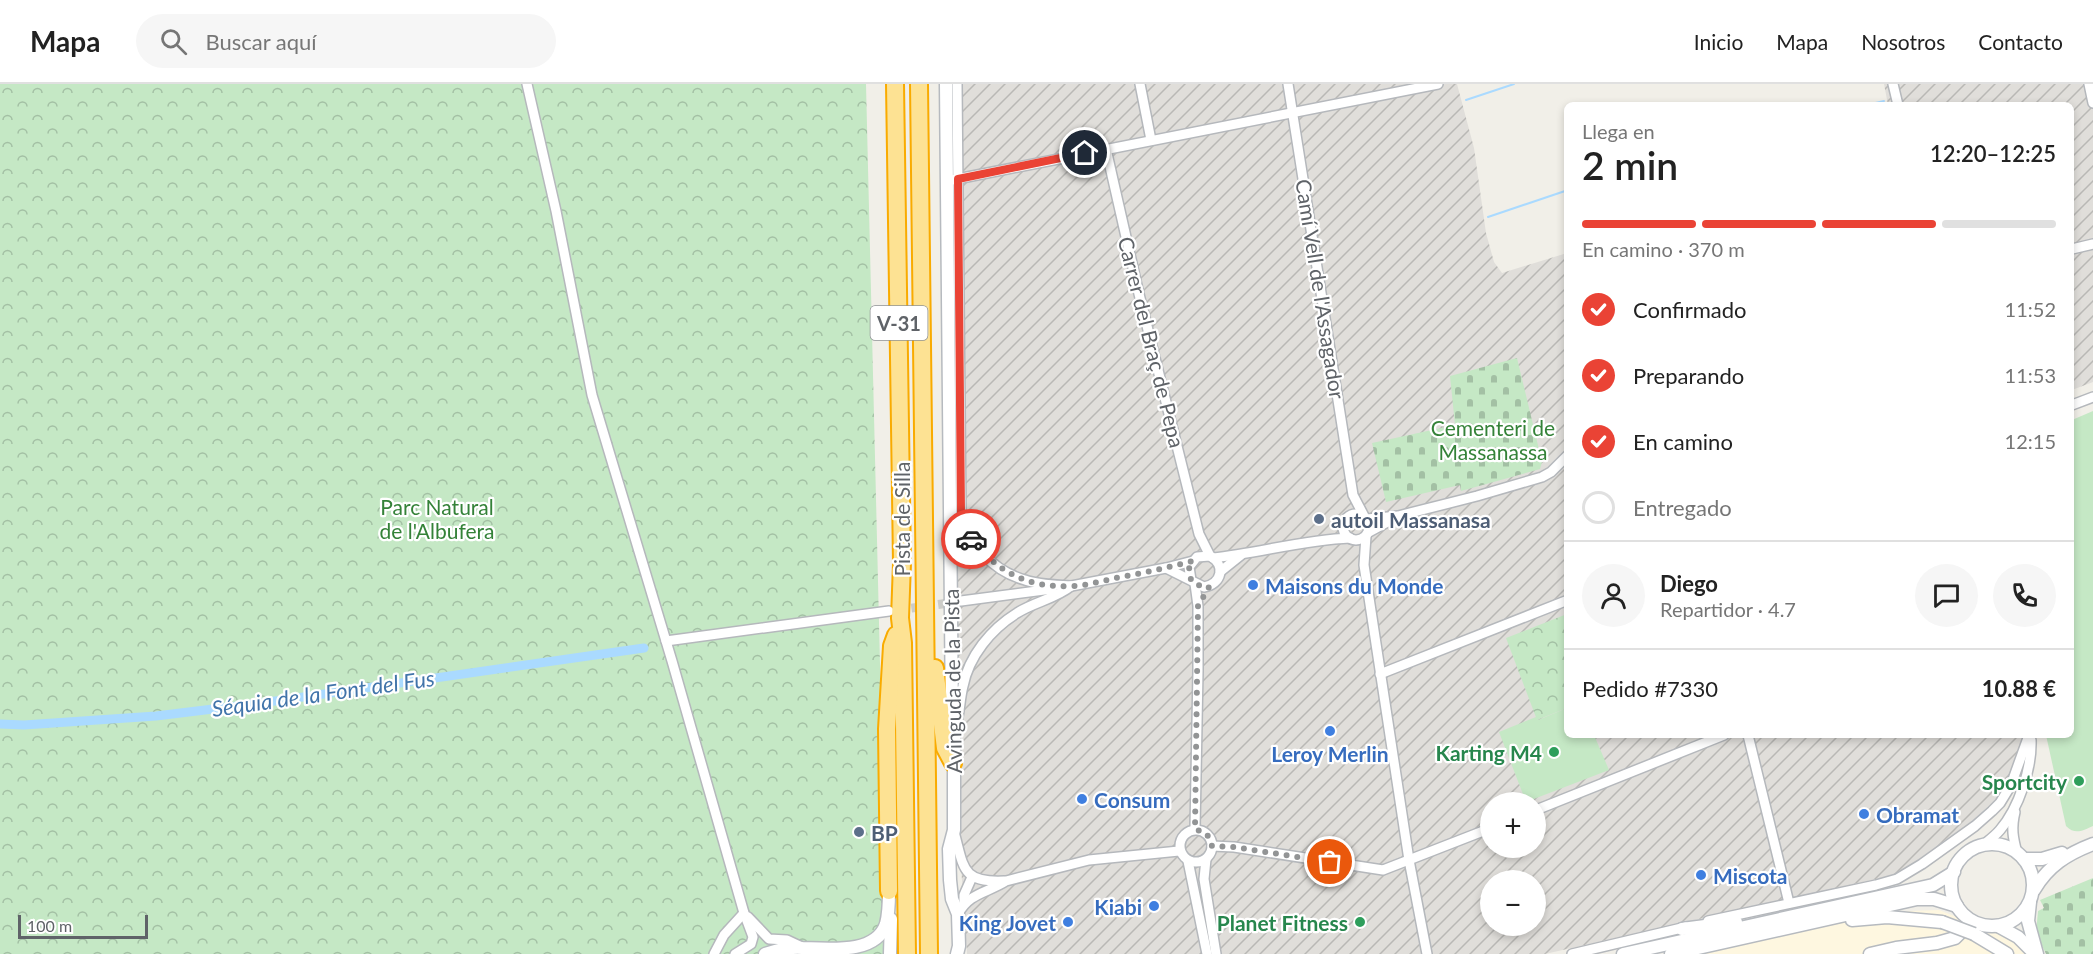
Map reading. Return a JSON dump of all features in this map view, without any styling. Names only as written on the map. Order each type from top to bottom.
[{"type":"highway","name":"Pista de Silla","points":[[895,84],[902,563],[895,615],[903,643],[908,954]]},
{"type":"highway","name":"Pista de Silla","points":[[919,84],[929,954]]},
{"type":"highway","points":[[926,591],[934,609],[935,681],[945,748],[953,763]]},
{"type":"highway","points":[[889,891],[887,729],[895,615]]},
{"type":"street","points":[[527,84],[556,212],[592,394],[744,914],[753,937],[751,944],[735,954]]},
{"type":"street","name":"Avinguda de la Pista","points":[[946,84],[952,180],[961,512],[964,525],[970,538],[982,552],[995,565],[1008,573],[1039,584],[1071,586]]},
{"type":"street","name":"Avinguda de la Pista","points":[[957,84],[952,180],[954,830],[962,861],[972,877]]},
{"type":"street","points":[[1140,84],[1151,140]]},
{"type":"street","name":"Camí Vell de l'Assagador","points":[[1288,84],[1353,495],[1365,517]]},
{"type":"street","points":[[952,180],[1438,84]]},
{"type":"street","points":[[1893,84],[1897,102]]},
{"type":"street","points":[[2089,84],[2093,103]]},
{"type":"street","name":"Carrer del Braç de Pepa","points":[[1106,149],[1139,294],[1199,534],[1211,557]]},
{"type":"street","points":[[2074,249],[2093,244]]},
{"type":"street","points":[[2074,404],[2093,397]]},
{"type":"street","points":[[1324,539],[1356,514],[1365,517],[1398,516],[1477,496],[1542,477],[1551,472],[1564,459]]},
{"type":"street","name":"Camí Vell de l'Assagador","points":[[1346,520],[1353,495]]},
{"type":"street","points":[[961,601],[1071,586],[1166,568],[1195,559],[1241,555],[1324,539],[1359,540],[1398,516]]},
{"type":"street","points":[[1365,517],[1370,525],[1364,565],[1410,861],[1427,954]]},
{"type":"street","points":[[1346,520],[1344,532],[1351,539],[1364,565]]},
{"type":"street","name":"Carrer del Braç de Pepa","points":[[1195,559],[1199,534]]},
{"type":"street","points":[[1198,606],[1209,587],[1218,581],[1221,571],[1241,555]]},
{"type":"street","points":[[1211,557],[1218,563],[1221,571]]},
{"type":"street","points":[[1195,559],[1189,567],[1198,606],[1195,829]]},
{"type":"street","points":[[1166,568],[1204,587],[1209,587]]},
{"type":"street","points":[[954,732],[959,720],[959,704],[968,670],[989,636],[1009,618],[1029,605],[1062,594],[1071,586]]},
{"type":"street","points":[[1380,674],[1564,602]]},
{"type":"street","points":[[666,641],[895,615]]},
{"type":"street","points":[[1546,806],[1716,738]]},
{"type":"street","points":[[1749,738],[1789,903]]},
{"type":"street","points":[[1682,929],[1706,921],[1891,881],[1902,876],[1975,826],[2000,803],[2016,775],[2029,738]]},
{"type":"street","points":[[2031,738],[2029,765],[2018,798],[2012,836],[2032,877],[2028,921],[2036,954]]},
{"type":"street","points":[[1982,846],[2000,830],[2018,798]]},
{"type":"street","points":[[1188,861],[1198,862],[1206,859],[1210,854],[1212,846],[1207,834],[1195,829],[1183,834],[1179,843],[1179,850],[1188,861],[1207,954]]},
{"type":"street","points":[[954,830],[950,849],[950,880],[952,899],[961,908]]},
{"type":"street","points":[[1212,846],[1234,847],[1383,870],[1480,832]]},
{"type":"street","points":[[2073,852],[2042,859],[2021,856],[2001,845],[1975,848],[1962,858],[1954,872],[1951,886],[1957,906],[1972,921],[1985,926],[1998,926],[2012,921],[2023,913],[2045,872],[2054,863],[2093,844]]},
{"type":"street","points":[[960,951],[961,908],[972,877],[988,882],[1006,881],[1089,860],[1179,850]]},
{"type":"street","points":[[1206,859],[1204,879],[1216,954]]},
{"type":"street","points":[[1671,954],[1933,885],[1954,872]]},
{"type":"street","points":[[961,908],[1006,881]]},
{"type":"street","points":[[765,954],[784,949],[803,948],[858,953],[873,946],[886,926],[889,891]]},
{"type":"street","points":[[889,891],[892,910],[890,954]]},
{"type":"street","points":[[1623,954],[1917,899],[1934,899],[1957,906]]},
{"type":"street","points":[[744,914],[769,939],[787,940],[803,948]]},
{"type":"street","points":[[714,954],[724,935],[744,914]]},
{"type":"street","points":[[1572,954],[1682,929],[1732,922],[1807,930],[1860,919],[1887,917],[1942,922],[1974,934],[2007,954]]},
{"type":"street","points":[[1870,954],[1896,948],[1937,944],[1955,938],[1972,921]]},
{"type":"street","points":[[1998,926],[2018,937],[2036,954]]},
{"type":"shaded area","points":[[951,84],[1457,84],[1474,148],[1486,233],[1494,262],[1502,273],[1564,254],[1564,738],[2022,738],[2008,788],[1971,822],[1898,874],[1545,954],[967,954],[956,792]]},
{"type":"shaded area","points":[[1884,84],[2093,84],[2093,382],[2074,389],[2074,102],[1887,102]]},
{"type":"shaded area","points":[[1939,910],[2008,937],[2031,954],[1697,954],[1875,912]]},
{"type":"green space","name":"Parc Natural de l'Albufera","points":[[0,84],[866,84],[887,954],[0,954]]},
{"type":"green space","name":"Cementeri de Massanassa","points":[[1517,358],[1542,462],[1540,469],[1461,491],[1460,485],[1386,502],[1372,443],[1455,425],[1450,376]]},
{"type":"green space","points":[[2093,411],[2093,826],[2082,831],[2069,829],[2066,826],[2047,738],[2074,738],[2074,419]]},
{"type":"green space","points":[[1564,615],[1564,709],[1537,720],[1506,638]]},
{"type":"green space","name":"Karting M4","points":[[1564,709],[1564,738],[1595,738],[1609,770],[1546,794],[1546,792],[1522,792],[1499,732],[1536,717],[1538,720]]},
{"type":"green space","points":[[2093,878],[2093,954],[2046,954],[2036,933],[2038,911],[2044,908],[2040,900]]},
{"type":"waterway","points":[[1466,100],[1514,84]]},
{"type":"waterway","points":[[1880,102],[1884,101]]},
{"type":"waterway","points":[[1488,217],[1564,191]]},
{"type":"waterway","name":"Séquia de la Font del Fus","points":[[0,724],[24,725],[156,716],[644,648]]},
{"type":"tunnel","points":[[898,610],[956,602]]},
{"type":"way so far","points":[[971,539],[995,565],[1024,580],[1039,584],[1071,586],[1193,561],[1189,567],[1191,580],[1200,586],[1209,587],[1198,606],[1195,829],[1207,834],[1212,846],[1234,847],[1330,862]]},
{"type":"place","name":"autoil Massanasa","points":[[1319,519]]},
{"type":"place","name":"Maisons du Monde","points":[[1253,585]]},
{"type":"place","name":"Leroy Merlin","points":[[1330,731]]},
{"type":"place","name":"Karting M4","points":[[1554,752]]},
{"type":"place","name":"Sportcity","points":[[2079,781]]},
{"type":"place","name":"Consum","points":[[1082,799]]},
{"type":"place","name":"Obramat","points":[[1864,814]]},
{"type":"place","name":"BP","points":[[859,832]]},
{"type":"place","name":"Miscota","points":[[1701,875]]},
{"type":"place","name":"Kiabi","points":[[1154,906]]},
{"type":"place","name":"King Jovet","points":[[1068,922]]},
{"type":"place","name":"Planet Fitness","points":[[1360,922]]},
{"type":"route","points":[[971,539],[961,512],[958,179],[1085,153]]}]
